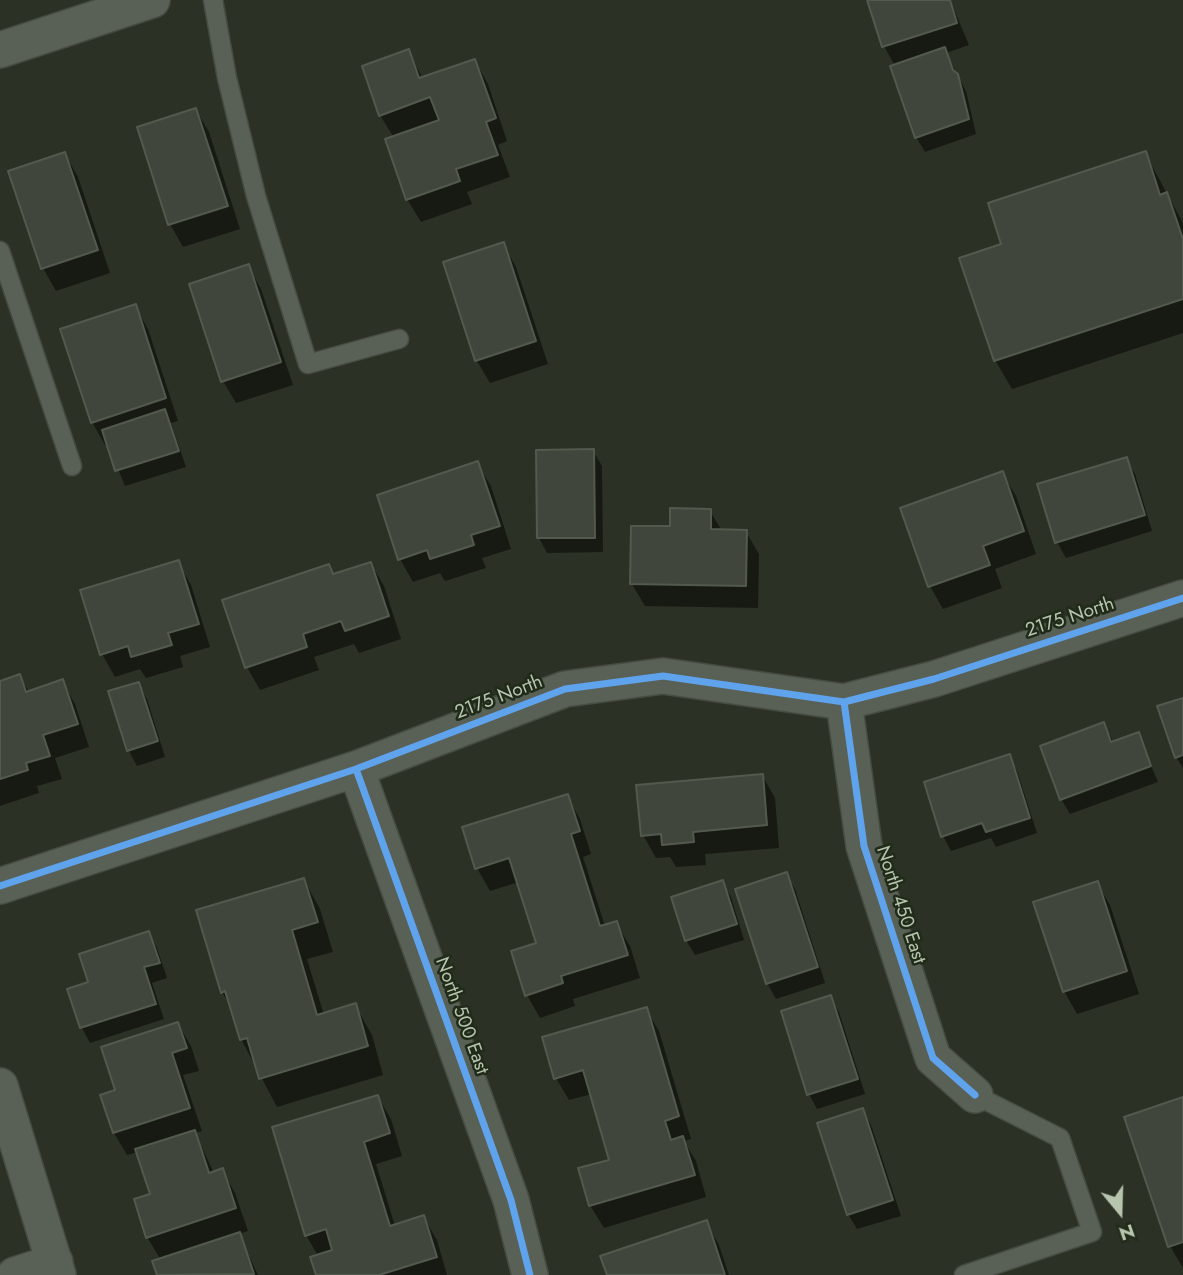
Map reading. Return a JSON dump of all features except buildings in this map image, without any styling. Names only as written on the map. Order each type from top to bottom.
[{"type":"street","points":[[0,50],[152,0]]},
{"type":"street","name":"2175 North","points":[[0,886],[356,769],[565,690],[663,676],[845,702],[934,679],[1183,598]]},
{"type":"street","name":"North 450 East","points":[[845,702],[864,846],[933,1058],[975,1095]]},
{"type":"street","name":"North 500 East","points":[[356,769],[511,1200],[530,1275]]},
{"type":"street","points":[[0,1086],[57,1269],[15,1275]]},
{"type":"lane","points":[[213,0],[226,78],[256,196],[308,364],[399,339]]},
{"type":"lane","points":[[0,251],[72,466]]},
{"type":"lane","points":[[964,1275],[1092,1232],[1060,1138],[975,1095]]},
{"type":"cycle path","points":[[0,886],[356,769],[565,689],[663,676],[844,702],[934,679],[1183,598]]},
{"type":"cycle path","points":[[844,702],[864,846],[933,1058],[975,1095]]},
{"type":"cycle path","points":[[356,769],[511,1200],[530,1275]]}]
